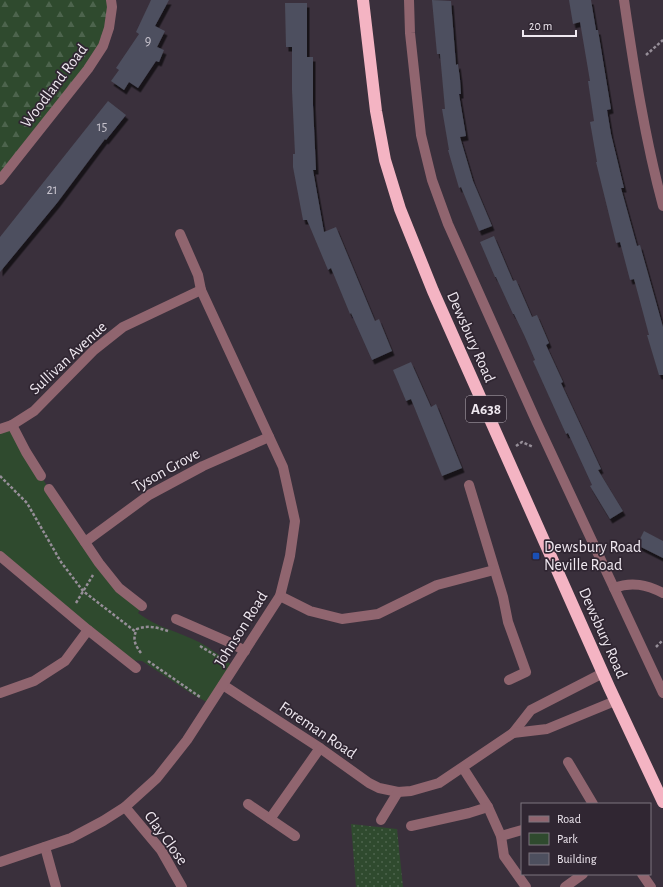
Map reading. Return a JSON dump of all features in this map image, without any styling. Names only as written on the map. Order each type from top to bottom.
[{"type":"highway","name":"Dewsbury Road","points":[[364,0],[376,111],[385,160],[400,209],[433,291],[615,701],[663,802]]},
{"type":"street","name":"Woodland Road","points":[[0,180],[88,69],[103,46],[109,28],[112,7],[111,0]]},
{"type":"street","name":"Dewsbury Road","points":[[409,0],[410,33],[421,135],[432,180],[448,224],[548,447],[663,693]]},
{"type":"street","points":[[624,0],[633,65],[663,206]]},
{"type":"street","name":"Johnson Road","points":[[0,862],[71,838],[103,821],[125,807],[157,778],[187,740],[280,596],[290,556],[295,521],[283,467],[200,290],[198,275],[180,234]]},
{"type":"street","name":"Sullivan Avenue","points":[[0,429],[12,425],[34,411],[94,350],[123,327],[200,290]]},
{"type":"street","points":[[12,425],[41,476]]},
{"type":"street","name":"Tyson Grove","points":[[85,542],[149,494],[203,466],[269,437]]},
{"type":"street","points":[[469,485],[508,622],[526,672],[509,680]]},
{"type":"street","points":[[49,489],[99,563],[119,588],[142,606]]},
{"type":"street","points":[[0,556],[136,668]]},
{"type":"street","points":[[280,596],[310,611],[342,619],[378,614],[437,585],[494,570]]},
{"type":"street","points":[[614,588],[624,584],[639,584],[663,593]]},
{"type":"street","points":[[176,619],[229,642],[245,651]]},
{"type":"street","points":[[0,693],[34,681],[65,661],[88,630]]},
{"type":"street","name":"Foreman Road","points":[[223,685],[320,748],[369,783],[379,788],[398,792],[411,791],[439,783],[513,733],[531,710],[603,673]]},
{"type":"street","name":"Foreman Road","points":[[513,733],[547,729],[615,701]]},
{"type":"street","points":[[270,819],[320,748]]},
{"type":"street","points":[[568,762],[592,803]]},
{"type":"street","points":[[463,768],[488,807],[501,836],[504,856],[526,887]]},
{"type":"street","points":[[381,820],[398,792]]},
{"type":"street","points":[[248,804],[295,836]]},
{"type":"street","name":"Clay Close","points":[[125,807],[161,850],[182,887]]},
{"type":"street","points":[[411,826],[469,813],[488,807]]},
{"type":"street","points":[[501,836],[521,830]]},
{"type":"street","points":[[45,847],[56,887]]},
{"type":"street","points":[[565,887],[582,875]]},
{"type":"path","points":[[633,65],[663,40]]},
{"type":"path","points":[[505,452],[522,442],[540,450],[548,447]]},
{"type":"path","points":[[0,476],[28,503],[61,562],[83,591],[136,632]]},
{"type":"path","points":[[66,611],[83,591],[99,563]]},
{"type":"path","points":[[143,655],[135,645],[134,635],[137,630],[144,626],[155,626],[173,634]]},
{"type":"path","points":[[197,644],[234,667]]},
{"type":"path","points":[[145,659],[210,704]]},
{"type":"green space","points":[[0,0],[111,0],[103,46],[0,180]]},
{"type":"green space","points":[[12,425],[26,452],[49,489],[99,563],[142,606],[138,613],[160,626],[199,642],[234,667],[210,704],[142,661],[125,660],[0,556],[0,429]]},
{"type":"green space","points":[[351,824],[397,829],[403,887],[356,887]]},
{"type":"building","points":[[151,0],[169,0],[155,26],[165,31],[157,47],[164,50],[159,62],[156,61],[138,88],[129,82],[124,90],[111,81],[119,70],[116,68],[139,34],[136,32]]},
{"type":"building","points":[[432,0],[451,1],[456,65],[458,64],[460,79],[461,94],[459,94],[466,136],[460,137],[473,181],[492,226],[479,231],[461,187],[459,188],[448,150],[442,109],[445,109],[440,54],[437,54]]},
{"type":"building","points":[[569,0],[591,0],[596,30],[598,30],[611,109],[607,110],[611,134],[624,188],[621,188],[637,246],[640,245],[663,327],[663,375],[659,375],[647,335],[649,335],[634,279],[630,280],[620,242],[616,243],[596,162],[590,122],[594,121],[588,81],[590,81],[580,22],[573,24]]},
{"type":"building","points":[[285,3],[307,3],[307,57],[313,57],[313,105],[316,170],[313,170],[324,232],[336,227],[375,321],[379,319],[392,351],[372,360],[351,313],[350,314],[331,268],[328,270],[307,220],[303,220],[293,167],[293,154],[295,154],[292,90],[292,47],[286,47]]},
{"type":"building","points":[[108,101],[126,115],[106,140],[105,139],[57,203],[0,272],[0,237]]},
{"type":"building","points":[[494,236],[513,281],[516,280],[532,317],[537,315],[549,343],[546,345],[563,382],[561,383],[601,469],[598,470],[623,511],[610,519],[590,486],[592,485],[568,433],[566,434],[533,361],[535,360],[525,337],[495,277],[480,242]]},
{"type":"building","points":[[411,362],[431,407],[436,404],[462,468],[442,476],[411,399],[406,401],[393,370]]},
{"type":"building","points":[[644,531],[663,541],[663,558],[637,545]]},
{"type":"place","name":"Dewsbury Road Neville Road","points":[[536,556]]}]
